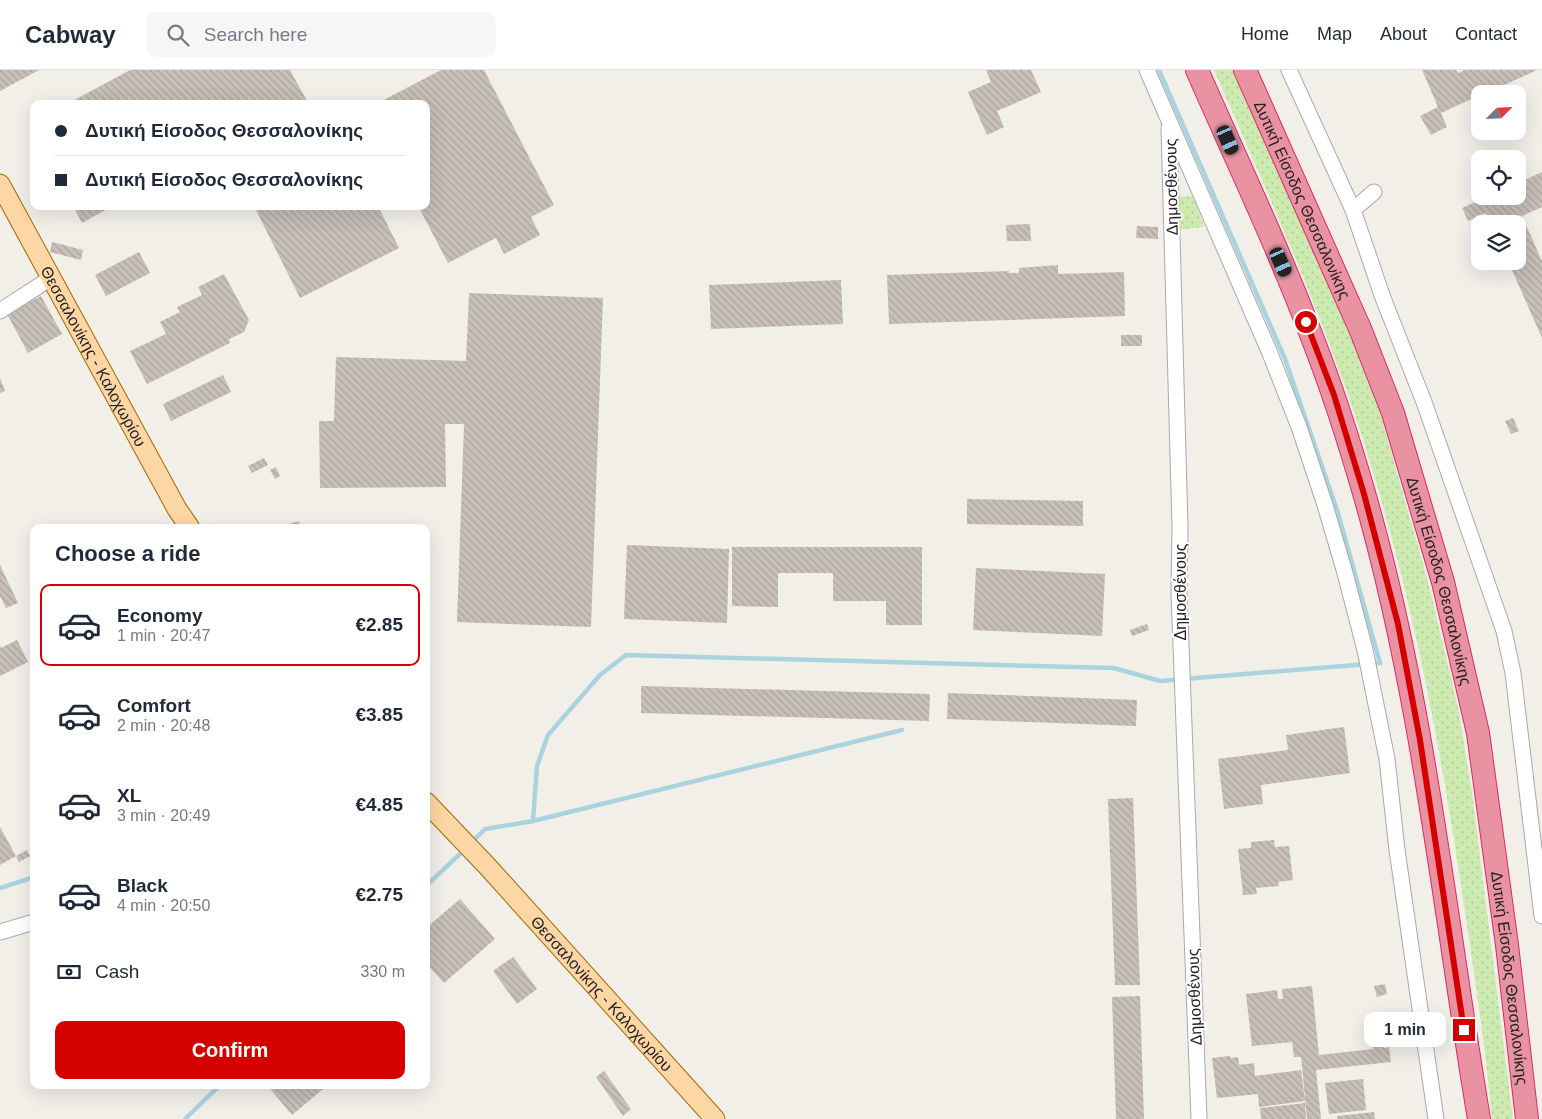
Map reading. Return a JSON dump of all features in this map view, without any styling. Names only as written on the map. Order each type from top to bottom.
[{"type":"highway","points":[[1197,70],[1289,279],[1312,337],[1334,395],[1364,494],[1398,624],[1420,740],[1479,1119]]},
{"type":"highway","name":"Δυτική Είσοδος Θεσσαλονίκης","points":[[1245,70],[1361,331],[1393,413],[1443,582],[1478,733],[1507,944],[1527,1119]]},
{"type":"highway","points":[[1507,944],[1541,1119]]},
{"type":"highway","points":[[1464,1030],[1466,1119]]},
{"type":"main road","name":"Θεσσαλονίκης - Καλοχωρίου","points":[[0,184],[177,509],[187,524]]},
{"type":"main road","name":"Θεσσαλονίκης - Καλοχωρίου","points":[[430,806],[488,867],[715,1119]]},
{"type":"street","name":"Δημοσθένους","points":[[1147,70],[1169,121],[1180,527],[1181,662],[1199,1119]]},
{"type":"street","points":[[1289,70],[1353,210],[1383,298],[1424,402],[1504,631],[1513,673],[1537,822],[1542,916]]},
{"type":"street","points":[[1169,121],[1269,350],[1299,427],[1327,513],[1365,650],[1387,760],[1402,889],[1436,1119]]},
{"type":"street","points":[[1353,210],[1374,192]]},
{"type":"street","points":[[0,311],[51,278]]},
{"type":"street","points":[[0,932],[30,923]]},
{"type":"green space","points":[[1214,70],[1238,70],[1371,381],[1429,585],[1459,712],[1472,793],[1513,1119],[1492,1119],[1480,1016],[1447,798],[1414,629],[1386,517],[1354,412],[1336,362],[1298,264]]},
{"type":"green space","points":[[1193,196],[1204,227],[1178,230],[1176,197]]},
{"type":"building","points":[[0,70],[39,70],[0,91]]},
{"type":"building","points":[[130,70],[290,70],[306,100],[74,100]]},
{"type":"building","points":[[441,70],[484,70],[554,205],[531,217],[540,235],[504,254],[496,238],[448,263],[420,210],[430,210],[430,100],[384,100]]},
{"type":"building","points":[[986,70],[1031,70],[1041,92],[997,111],[1004,127],[987,135],[968,92],[991,82]]},
{"type":"building","points":[[1422,70],[1456,70],[1458,73],[1465,70],[1537,70],[1504,85],[1471,85],[1471,99],[1441,113],[1447,127],[1431,135],[1420,116],[1438,107]]},
{"type":"building","points":[[1542,172],[1542,207],[1524,215],[1487,215],[1486,213],[1471,215],[1471,220],[1468,221],[1462,208],[1471,204],[1526,205],[1526,179]]},
{"type":"building","points":[[75,210],[106,210],[82,223]]},
{"type":"building","points":[[256,210],[380,210],[399,248],[300,298]]},
{"type":"building","points":[[1030,224],[1031,241],[1007,241],[1006,225]]},
{"type":"building","points":[[1526,225],[1542,261],[1542,338],[1512,270],[1526,270]]},
{"type":"building","points":[[1137,226],[1158,227],[1158,239],[1136,238]]},
{"type":"building","points":[[52,242],[83,250],[81,260],[50,252]]},
{"type":"building","points":[[139,252],[150,273],[106,296],[95,275]]},
{"type":"building","points":[[1058,265],[1058,274],[1124,272],[1125,316],[889,324],[887,275],[1009,271],[1009,273],[1019,273],[1019,268]]},
{"type":"building","points":[[224,274],[249,320],[244,332],[229,339],[230,343],[147,384],[130,351],[166,334],[160,322],[180,312],[177,307],[202,295],[198,287]]},
{"type":"building","points":[[841,280],[843,324],[711,329],[709,285]]},
{"type":"building","points":[[469,293],[603,298],[591,627],[457,622],[464,424],[445,424],[446,487],[320,488],[319,421],[334,421],[336,357],[466,361]]},
{"type":"building","points":[[41,296],[62,334],[28,353],[7,314]]},
{"type":"building","points":[[1121,335],[1142,335],[1142,346],[1121,346]]},
{"type":"building","points":[[223,375],[231,392],[171,421],[163,404]]},
{"type":"building","points":[[0,378],[5,391],[0,393]]},
{"type":"building","points":[[1513,418],[1519,431],[1511,434],[1505,421]]},
{"type":"building","points":[[264,458],[268,465],[252,473],[248,466]]},
{"type":"building","points":[[276,467],[280,476],[275,479],[270,470]]},
{"type":"building","points":[[967,499],[1083,501],[1083,526],[967,524]]},
{"type":"building","points":[[299,521],[300,524],[288,524]]},
{"type":"building","points":[[627,545],[729,549],[727,623],[624,619]]},
{"type":"building","points":[[732,547],[922,547],[922,625],[886,625],[886,601],[833,601],[833,573],[778,573],[778,607],[732,606]]},
{"type":"building","points":[[0,565],[18,603],[6,608],[0,596]]},
{"type":"building","points":[[976,568],[1105,574],[1102,636],[973,630]]},
{"type":"building","points":[[1147,624],[1149,630],[1132,636],[1130,630]]},
{"type":"building","points":[[17,640],[28,662],[0,676],[0,645],[1,648]]},
{"type":"building","points":[[641,686],[930,694],[929,721],[641,713]]},
{"type":"building","points":[[948,693],[1137,700],[1136,726],[947,719]]},
{"type":"building","points":[[1344,727],[1350,773],[1261,785],[1263,804],[1224,809],[1218,759],[1288,750],[1286,735]]},
{"type":"building","points":[[1133,798],[1140,985],[1115,985],[1108,799]]},
{"type":"building","points":[[0,827],[16,856],[0,865]]},
{"type":"building","points":[[1274,840],[1275,847],[1289,846],[1293,880],[1278,882],[1279,886],[1256,888],[1257,894],[1243,895],[1238,849],[1251,848],[1251,842]]},
{"type":"building","points":[[27,850],[30,856],[19,862],[16,856]]},
{"type":"building","points":[[460,899],[495,939],[444,983],[430,967],[430,925]]},
{"type":"building","points":[[513,957],[537,989],[517,1004],[493,971]]},
{"type":"building","points":[[1385,984],[1387,994],[1377,997],[1374,986]]},
{"type":"building","points":[[1312,986],[1319,1055],[1373,1049],[1370,1018],[1380,1017],[1384,1048],[1389,1047],[1391,1062],[1316,1070],[1321,1119],[1307,1119],[1301,1057],[1294,1057],[1292,1042],[1252,1046],[1246,994],[1277,990],[1278,999],[1283,999],[1282,989]]},
{"type":"building","points":[[1140,996],[1144,1119],[1116,1119],[1112,997]]},
{"type":"building","points":[[1230,1056],[1231,1058],[1238,1057],[1239,1065],[1254,1063],[1255,1076],[1301,1070],[1305,1101],[1259,1107],[1258,1094],[1217,1098],[1212,1058]]},
{"type":"building","points":[[604,1071],[631,1109],[623,1116],[596,1077]]},
{"type":"building","points":[[1363,1079],[1366,1110],[1329,1114],[1325,1083]]},
{"type":"building","points":[[270,1089],[323,1089],[292,1115]]},
{"type":"building","points":[[1305,1103],[1306,1119],[1261,1119],[1260,1108]]},
{"type":"building","points":[[1374,1112],[1375,1119],[1337,1119],[1337,1116]]},
{"type":"waterway","points":[[471,843],[485,829],[533,821],[537,766],[548,735],[600,675],[626,655],[1114,668],[1160,681],[1380,663],[1338,513],[1285,359],[1159,70]]},
{"type":"waterway","points":[[533,821],[902,730]]},
{"type":"waterway","points":[[430,882],[464,850]]},
{"type":"waterway","points":[[0,888],[30,878]]},
{"type":"waterway","points":[[185,1119],[216,1089]]},
{"type":"route","points":[[1306,322],[1334,395],[1364,494],[1398,624],[1420,740],[1464,1030]]}]
